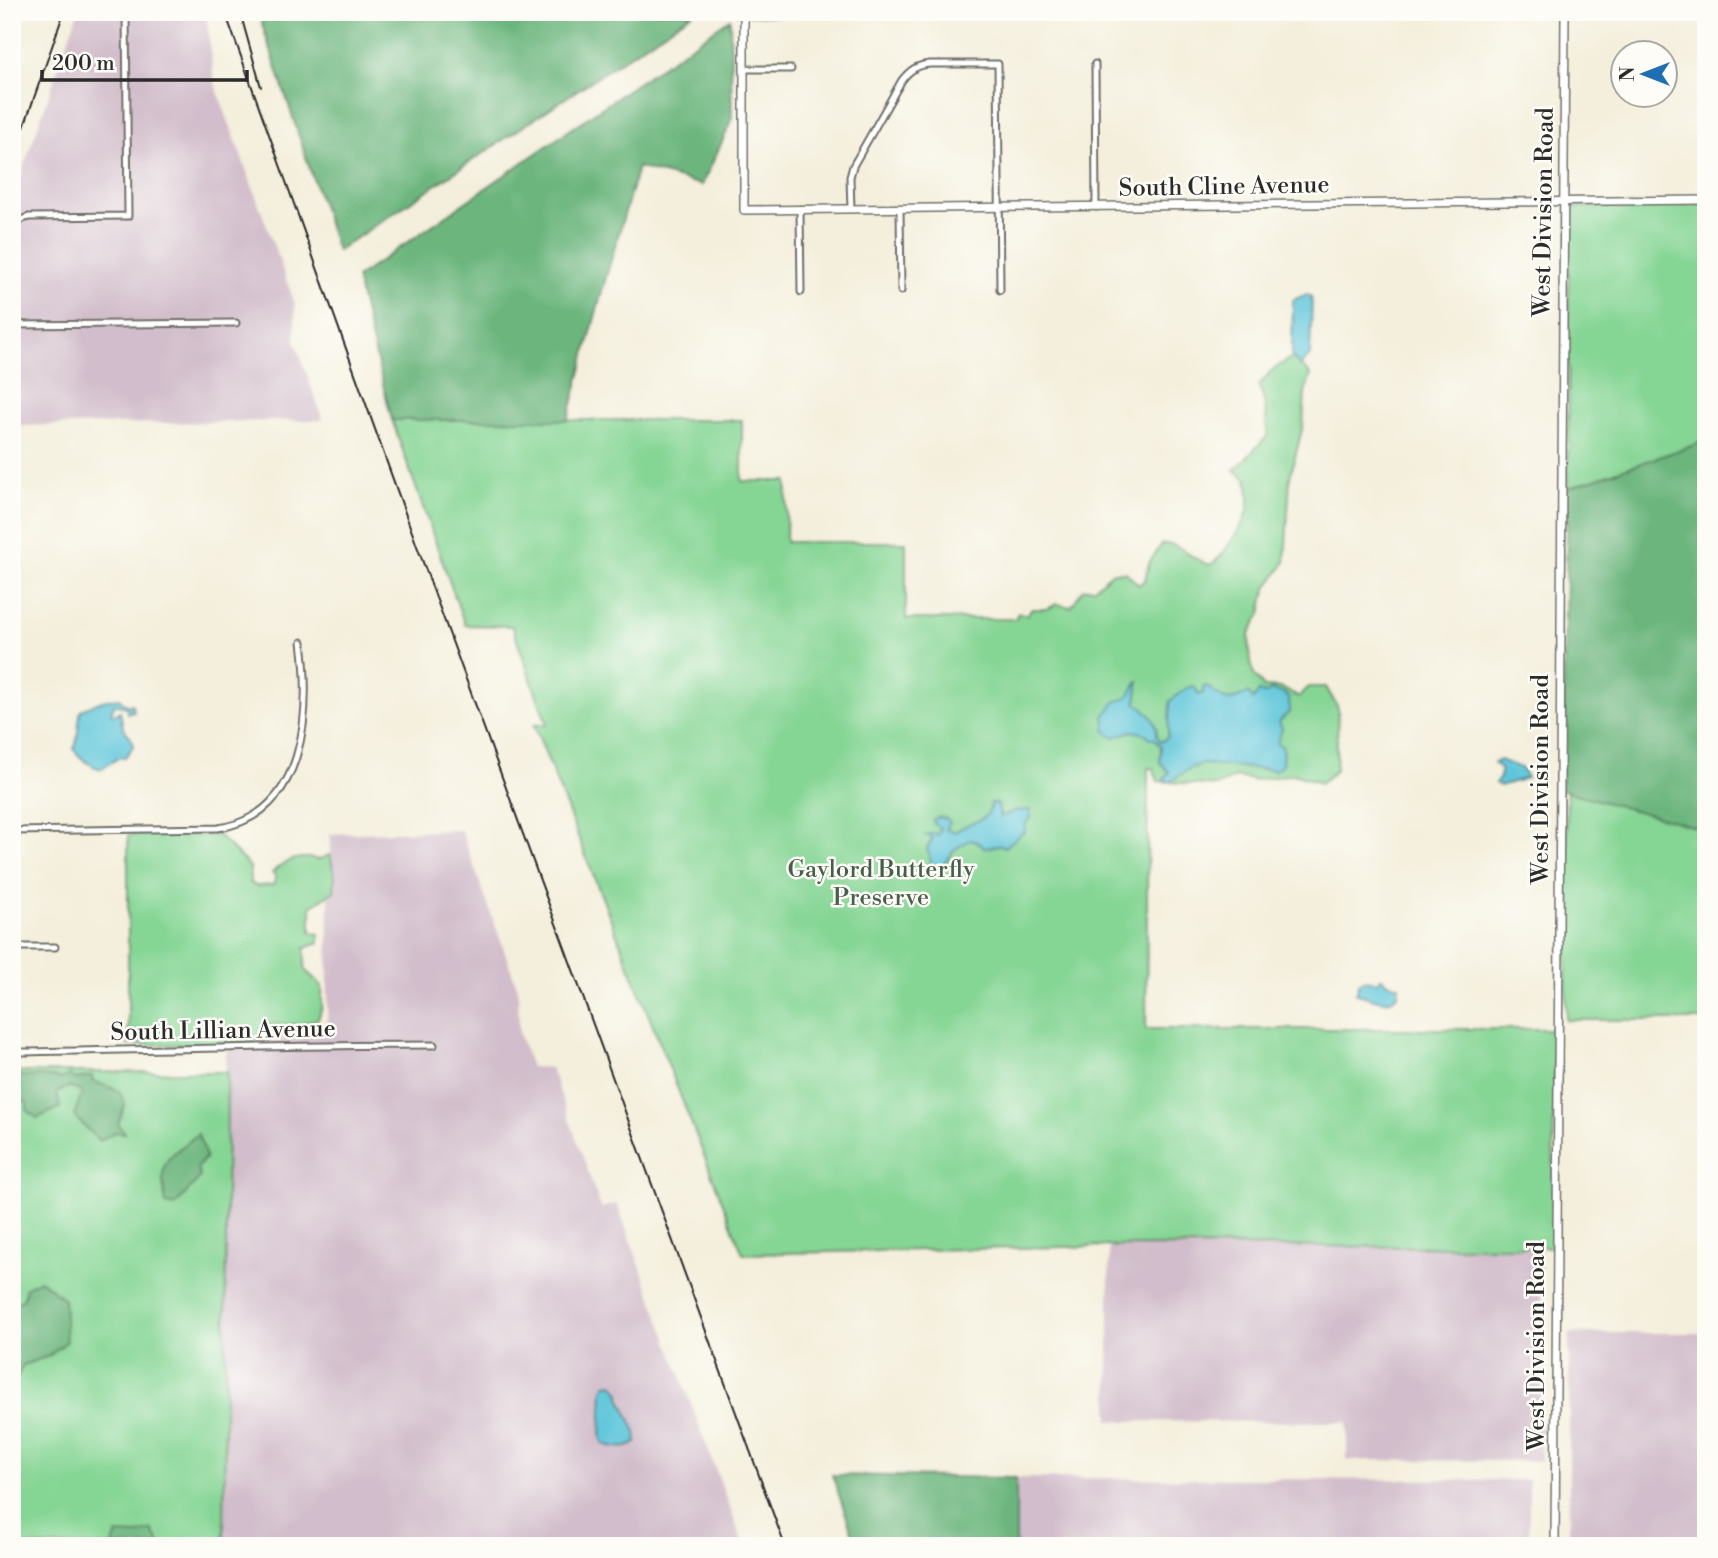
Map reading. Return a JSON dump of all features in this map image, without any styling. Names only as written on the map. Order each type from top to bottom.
[{"type":"street","points":[[12,229],[20,220],[29,217],[128,216],[126,12]]},
{"type":"street","points":[[744,12],[744,69],[791,69]]},
{"type":"street","name":"West Division Road","points":[[1555,1546],[1565,12]]},
{"type":"street","points":[[851,209],[850,177],[853,166],[909,71],[930,64],[998,64],[1000,290]]},
{"type":"street","points":[[1095,64],[1096,207]]},
{"type":"street","name":"South Cline Avenue","points":[[744,69],[744,210],[1706,200]]},
{"type":"street","points":[[800,209],[802,292]]},
{"type":"street","points":[[900,209],[901,291]]},
{"type":"street","points":[[12,326],[236,323]]},
{"type":"street","points":[[12,831],[218,828],[233,826],[255,817],[275,799],[296,756],[305,698],[302,642]]},
{"type":"street","points":[[12,947],[55,947]]},
{"type":"street","name":"South Lillian Avenue","points":[[12,1052],[434,1045]]},
{"type":"shaded area","points":[[78,12],[206,12],[214,81],[295,304],[295,341],[323,420],[12,426],[12,200]]},
{"type":"shaded area","points":[[461,830],[518,989],[519,1033],[531,1067],[551,1068],[601,1208],[617,1204],[744,1546],[224,1546],[226,1039],[327,1035],[330,834]]},
{"type":"shaded area","points":[[1109,1246],[1541,1246],[1541,1461],[1347,1460],[1347,1422],[1109,1421]]},
{"type":"shaded area","points":[[1569,1333],[1706,1333],[1706,1546],[1569,1546]]},
{"type":"shaded area","points":[[1016,1478],[1529,1480],[1529,1546],[1016,1546]]},
{"type":"green space","points":[[258,12],[694,12],[337,251]]},
{"type":"green space","points":[[749,12],[1156,12],[1156,13],[749,16]]},
{"type":"green space","points":[[730,19],[732,120],[702,185],[638,167],[568,420],[392,420],[356,278]]},
{"type":"green space","points":[[1706,204],[1706,1020],[1566,1020],[1569,207]]},
{"type":"green space","name":"Gaylord Butterfly Preserve","points":[[1292,357],[1311,375],[1305,392],[1303,425],[1290,477],[1285,563],[1266,589],[1261,614],[1249,634],[1250,657],[1254,675],[1264,687],[1282,688],[1298,697],[1309,687],[1326,687],[1338,708],[1336,770],[1321,783],[1294,774],[1254,780],[1236,777],[1216,786],[1158,781],[1153,768],[1148,768],[1146,1029],[1554,1029],[1553,1247],[1109,1246],[743,1254],[534,725],[547,724],[512,626],[465,625],[392,420],[742,420],[742,481],[787,481],[786,542],[906,542],[906,619],[1015,619],[1018,613],[1027,615],[1031,609],[1047,609],[1057,604],[1071,607],[1083,589],[1094,588],[1113,572],[1126,572],[1138,585],[1145,580],[1149,563],[1162,544],[1176,546],[1210,565],[1218,559],[1240,528],[1248,509],[1247,479],[1234,470],[1268,436],[1265,404],[1259,386],[1270,372]]},
{"type":"green space","points":[[1706,441],[1706,830],[1561,790],[1568,488]]},
{"type":"green space","points":[[128,835],[218,835],[250,867],[250,883],[256,886],[273,885],[276,877],[272,873],[287,862],[299,858],[318,860],[330,855],[335,878],[334,891],[311,906],[311,932],[319,934],[319,943],[305,948],[305,970],[322,986],[322,1007],[318,1019],[299,1025],[269,1025],[251,1044],[128,1045]]},
{"type":"green space","points":[[12,1072],[227,1072],[224,1546],[12,1546]]},
{"type":"green space","points":[[69,1075],[76,1079],[92,1076],[93,1081],[119,1091],[125,1104],[118,1124],[125,1133],[115,1132],[99,1141],[74,1116],[82,1092],[69,1087],[57,1092],[60,1108],[37,1118],[27,1110],[27,1102],[12,1102],[12,1076],[50,1076],[60,1079]]},
{"type":"green space","points":[[198,1134],[206,1157],[197,1168],[200,1177],[175,1206],[166,1204],[163,1178],[166,1162]]},
{"type":"green space","points":[[40,1280],[64,1299],[66,1342],[49,1356],[23,1365],[15,1381],[12,1377],[12,1303],[23,1300],[26,1287]]},
{"type":"green space","points":[[832,1475],[1016,1478],[1016,1546],[857,1546]]},
{"type":"green space","points":[[152,1530],[161,1546],[112,1546],[117,1534],[136,1535]]},
{"type":"water","points":[[1307,294],[1311,296],[1312,303],[1310,355],[1300,366],[1292,357],[1293,300]]},
{"type":"water","points":[[1139,680],[1136,703],[1153,719],[1161,742],[1168,737],[1170,701],[1187,688],[1194,686],[1199,695],[1203,693],[1203,687],[1207,686],[1222,698],[1230,700],[1248,693],[1253,699],[1259,692],[1265,694],[1271,690],[1284,693],[1289,698],[1290,711],[1279,722],[1282,729],[1277,743],[1283,747],[1282,765],[1275,770],[1204,764],[1190,768],[1170,782],[1164,780],[1169,772],[1160,762],[1161,747],[1155,739],[1132,731],[1114,737],[1106,732],[1104,716],[1116,701],[1128,696]]},
{"type":"water","points":[[119,698],[128,706],[132,704],[134,711],[127,713],[127,707],[114,704],[111,714],[120,711],[123,727],[134,745],[125,757],[118,758],[101,769],[86,761],[74,749],[81,710],[102,701]]},
{"type":"water","points":[[1500,760],[1521,768],[1527,778],[1500,786],[1495,783],[1500,778],[1500,769],[1494,763]]},
{"type":"water","points":[[991,803],[998,804],[1000,817],[1015,811],[1030,810],[1031,818],[1025,824],[1025,831],[1005,847],[1000,845],[985,848],[970,840],[954,850],[943,866],[915,874],[926,870],[931,862],[927,848],[933,838],[926,835],[935,833],[938,836],[940,828],[933,820],[939,817],[947,819],[950,823],[946,829],[954,832],[982,819],[988,813]]},
{"type":"water","points":[[1381,978],[1399,986],[1398,995],[1393,999],[1382,1001],[1356,994],[1359,983],[1364,980],[1378,982]]},
{"type":"water","points":[[613,1383],[636,1432],[637,1442],[633,1445],[616,1447],[604,1444],[601,1437],[603,1388],[606,1384]]},
{"type":"railway","points":[[12,161],[64,12]]},
{"type":"railway","points":[[225,12],[417,546],[785,1546]]},
{"type":"railway","points":[[240,12],[261,87]]}]
